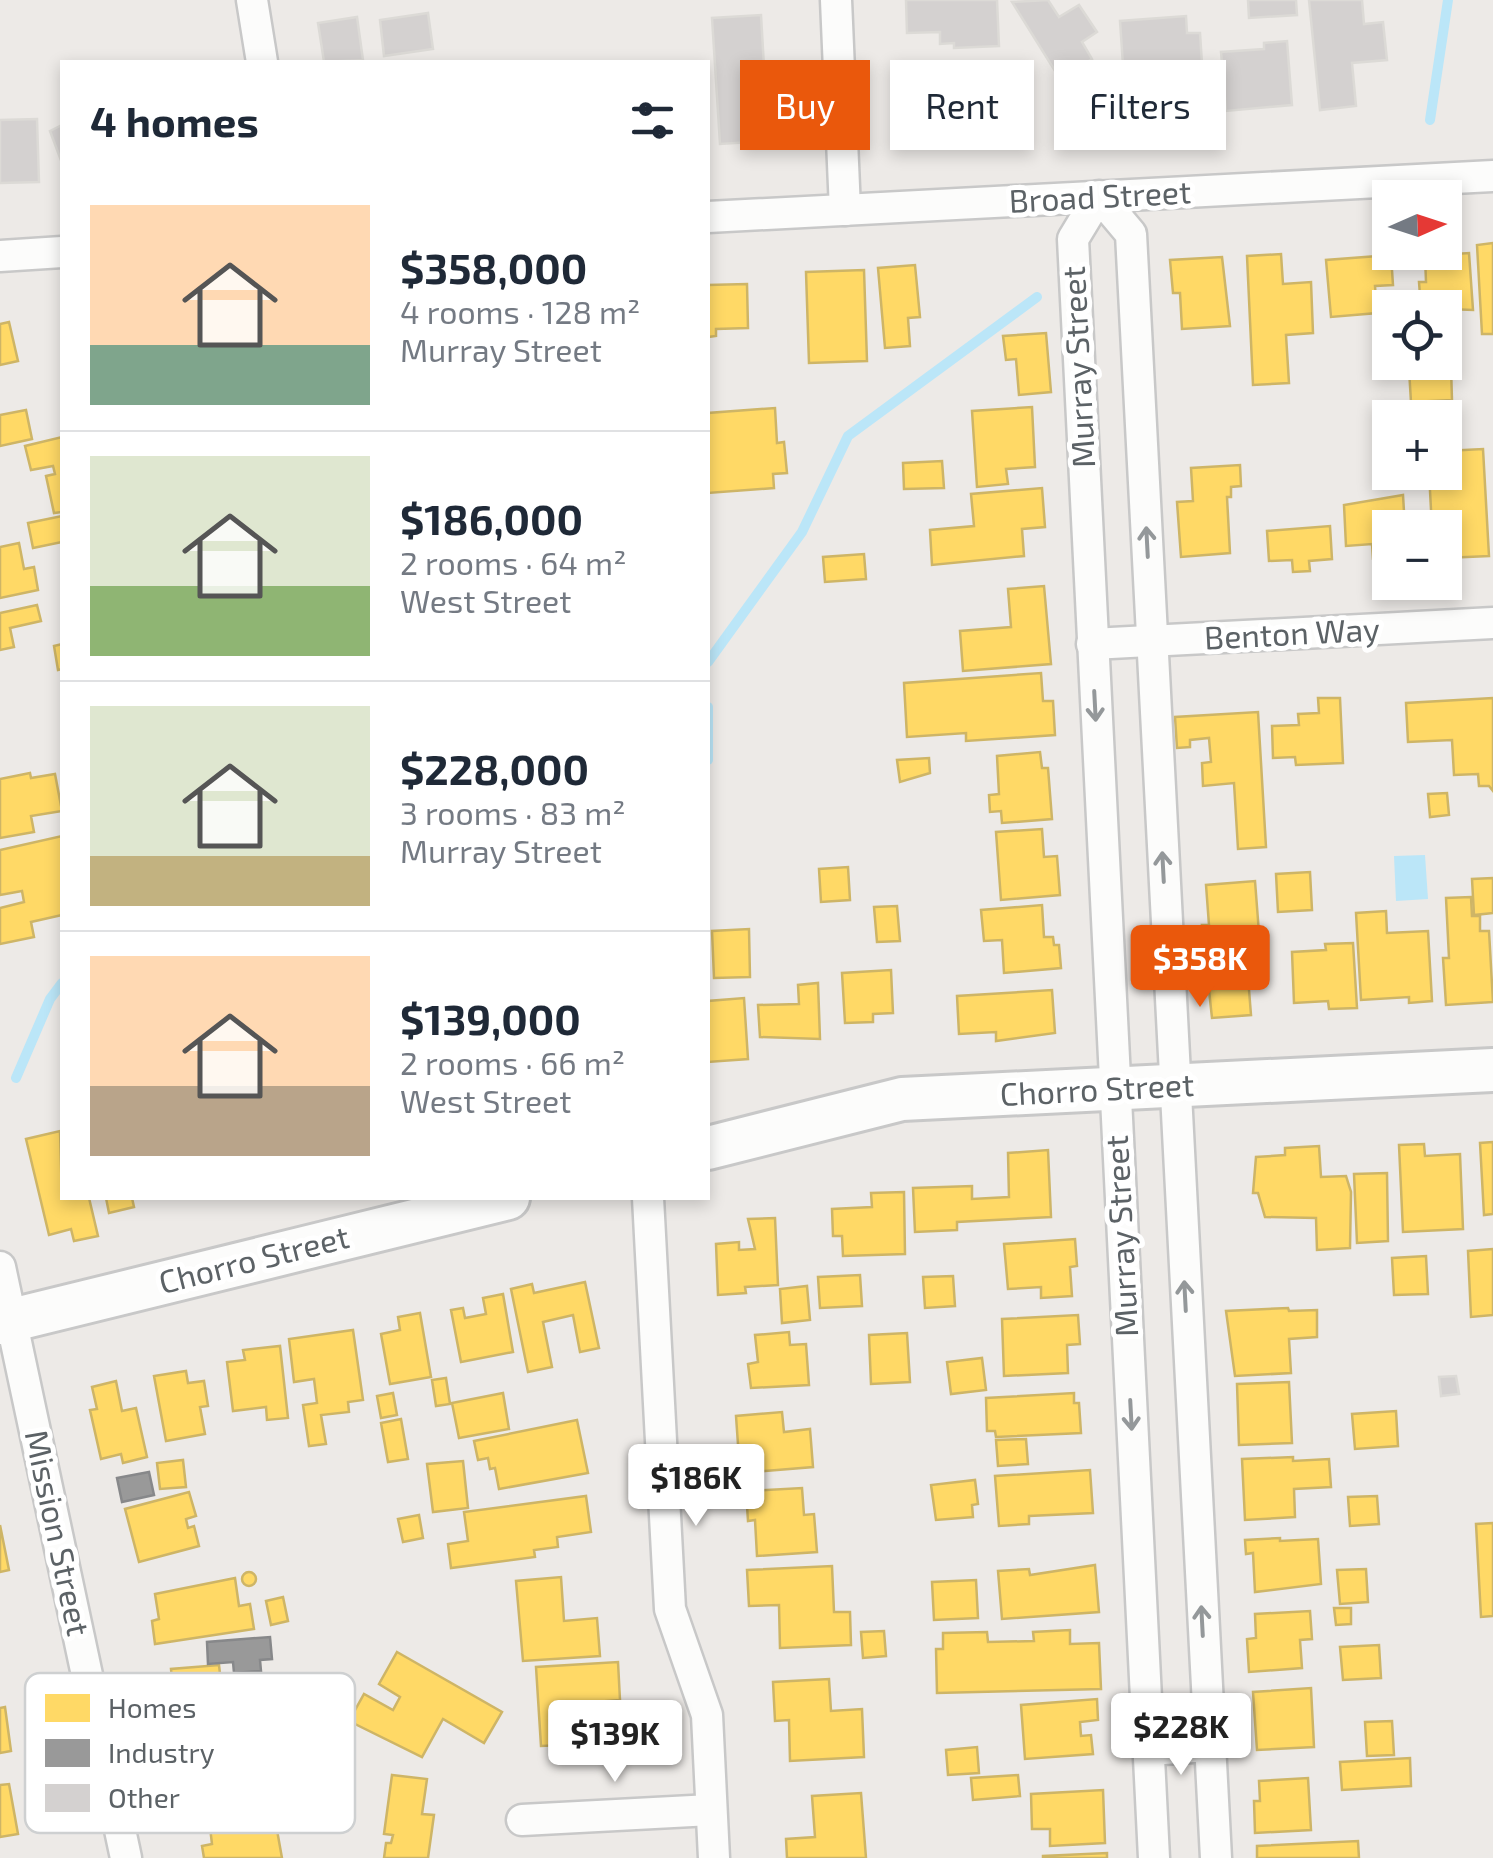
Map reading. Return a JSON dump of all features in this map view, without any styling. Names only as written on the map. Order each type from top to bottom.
[{"type":"street","points":[[252,0],[262,60]]},
{"type":"street","points":[[836,0],[845,210]]},
{"type":"street","name":"Broad Street","points":[[710,218],[1493,176]]},
{"type":"street","name":"Murray Street","points":[[1154,1858],[1073,239],[1099,196],[1131,234],[1216,1858]]},
{"type":"street","points":[[0,256],[60,252]]},
{"type":"street","name":"Benton Way","points":[[1092,644],[1493,623]]},
{"type":"street","name":"Chorro Street","points":[[710,1147],[902,1099],[1493,1070]]},
{"type":"street","name":"Chorro Street","points":[[6,1321],[500,1200]]},
{"type":"street","points":[[648,1200],[670,1609],[707,1715],[714,1858]]},
{"type":"street","name":"Mission Street","points":[[0,1267],[6,1321],[85,1673]]},
{"type":"street","points":[[1148,1750],[1209,1746]]},
{"type":"street","points":[[522,1820],[711,1810]]},
{"type":"street","name":"Mission Street","points":[[120,1833],[126,1858]]},
{"type":"water","points":[[1425,855],[1428,899],[1396,901],[1394,856]]},
{"type":"building: Homes","points":[[1493,243],[1493,334],[1482,334],[1477,245]]},
{"type":"building: Homes","points":[[1462,253],[1469,253],[1473,310],[1462,310],[1462,290],[1420,290],[1419,282],[1426,282],[1426,270],[1462,270]]},
{"type":"building: Homes","points":[[1281,254],[1283,284],[1311,282],[1313,333],[1286,335],[1289,383],[1253,385],[1247,256]]},
{"type":"building: Homes","points":[[1372,256],[1372,270],[1392,270],[1393,285],[1375,286],[1372,290],[1372,313],[1331,317],[1326,260]]},
{"type":"building: Homes","points":[[1222,257],[1230,326],[1182,329],[1180,293],[1173,293],[1170,260]]},
{"type":"building: Homes","points":[[915,265],[920,317],[908,318],[910,346],[885,348],[878,268]]},
{"type":"building: Homes","points":[[864,270],[867,361],[809,363],[806,272]]},
{"type":"building: Homes","points":[[747,284],[748,328],[716,329],[716,336],[710,337],[710,285]]},
{"type":"building: Homes","points":[[9,322],[18,361],[0,365],[0,324]]},
{"type":"building: Homes","points":[[1046,333],[1051,392],[1019,395],[1016,359],[1006,360],[1003,336]]},
{"type":"building: Homes","points":[[1410,380],[1451,380],[1452,400],[1411,400]]},
{"type":"building: Homes","points":[[1032,407],[1035,467],[1006,469],[1008,484],[977,487],[972,411]]},
{"type":"building: Homes","points":[[775,408],[777,443],[784,442],[787,473],[773,474],[774,488],[710,493],[710,413]]},
{"type":"building: Homes","points":[[26,410],[32,439],[0,446],[0,415]]},
{"type":"building: Homes","points":[[60,437],[60,512],[54,513],[46,476],[55,474],[53,466],[31,470],[25,446]]},
{"type":"building: Homes","points":[[1483,449],[1489,556],[1462,557],[1462,510],[1431,510],[1430,490],[1462,490],[1462,450]]},
{"type":"building: Homes","points":[[942,461],[944,488],[904,489],[903,463]]},
{"type":"building: Homes","points":[[1240,465],[1241,486],[1231,487],[1231,497],[1227,497],[1230,553],[1181,557],[1177,502],[1193,501],[1191,468]]},
{"type":"building: Homes","points":[[1042,488],[1045,527],[1022,529],[1024,556],[932,565],[930,530],[974,526],[971,494]]},
{"type":"building: Homes","points":[[1403,495],[1404,510],[1372,510],[1372,544],[1346,546],[1344,505]]},
{"type":"building: Homes","points":[[60,516],[60,542],[33,548],[28,523]]},
{"type":"building: Homes","points":[[1330,526],[1332,559],[1309,561],[1310,571],[1293,572],[1292,560],[1269,561],[1267,531]]},
{"type":"building: Homes","points":[[19,543],[24,569],[34,567],[38,590],[0,598],[0,547]]},
{"type":"building: Homes","points":[[864,554],[866,579],[825,582],[823,557]]},
{"type":"building: Homes","points":[[1044,586],[1051,664],[963,671],[960,631],[1011,627],[1008,589]]},
{"type":"building: Homes","points":[[37,605],[41,621],[10,628],[14,647],[0,650],[0,613]]},
{"type":"building: Homes","points":[[60,644],[58,670],[54,646]]},
{"type":"building: Homes","points":[[1041,673],[1043,701],[1053,701],[1055,735],[966,741],[966,733],[907,737],[904,683]]},
{"type":"building: Homes","points":[[1318,698],[1340,698],[1343,763],[1296,765],[1295,757],[1273,758],[1272,726],[1299,725],[1298,714],[1319,713]]},
{"type":"building: Homes","points":[[1493,698],[1493,791],[1489,786],[1479,786],[1478,774],[1454,775],[1452,740],[1408,742],[1406,703]]},
{"type":"building: Homes","points":[[1258,712],[1266,847],[1238,849],[1234,783],[1203,786],[1202,763],[1211,762],[1209,738],[1190,740],[1190,747],[1177,748],[1175,717]]},
{"type":"building: Homes","points":[[1040,752],[1042,768],[1048,768],[1052,819],[1002,823],[1001,811],[990,812],[989,795],[999,794],[997,756]]},
{"type":"building: Homes","points":[[929,758],[930,773],[900,782],[897,760]]},
{"type":"building: Homes","points":[[30,773],[31,778],[55,774],[60,811],[31,816],[34,832],[0,838],[0,779]]},
{"type":"building: Homes","points":[[1447,793],[1449,815],[1430,817],[1428,794]]},
{"type":"building: Homes","points":[[1042,829],[1044,857],[1057,856],[1060,895],[1001,900],[996,832]]},
{"type":"building: Homes","points":[[60,836],[60,915],[31,922],[34,937],[0,944],[0,908],[24,902],[22,891],[0,895],[0,850]]},
{"type":"building: Homes","points":[[848,867],[850,900],[821,902],[819,869]]},
{"type":"building: Homes","points":[[1310,872],[1312,910],[1278,912],[1276,874]]},
{"type":"building: Homes","points":[[1493,878],[1493,913],[1474,915],[1472,879]]},
{"type":"building: Homes","points":[[1255,881],[1260,946],[1255,946],[1258,976],[1248,977],[1251,1015],[1212,1018],[1202,925],[1209,925],[1206,885]]},
{"type":"building: Homes","points":[[1471,897],[1472,916],[1480,916],[1480,931],[1489,931],[1493,1002],[1446,1005],[1446,898]]},
{"type":"building: Homes","points":[[1042,905],[1044,937],[1053,937],[1054,945],[1059,945],[1061,968],[1004,973],[1002,940],[984,941],[981,910]]},
{"type":"building: Homes","points":[[897,906],[900,941],[877,942],[874,907]]},
{"type":"building: Homes","points":[[1386,911],[1387,933],[1428,931],[1432,1001],[1409,1003],[1409,997],[1361,1000],[1356,913]]},
{"type":"building: Homes","points":[[749,929],[750,977],[714,978],[712,931]]},
{"type":"building: Homes","points":[[1353,943],[1357,1008],[1329,1009],[1328,1001],[1294,1003],[1292,952],[1326,950],[1325,944]]},
{"type":"building: Homes","points":[[891,970],[893,1013],[873,1014],[873,1022],[845,1023],[842,973]]},
{"type":"building: Homes","points":[[818,983],[820,1039],[760,1037],[758,1005],[799,1004],[798,985]]},
{"type":"building: Homes","points":[[1052,990],[1055,1033],[996,1041],[996,1032],[959,1034],[957,996]]},
{"type":"building: Homes","points":[[744,998],[748,1059],[710,1062],[710,1001]]},
{"type":"building: Homes","points":[[60,1131],[60,1200],[89,1200],[98,1236],[74,1241],[71,1229],[49,1235],[26,1139]]},
{"type":"building: Homes","points":[[1493,1142],[1493,1214],[1484,1215],[1480,1143]]},
{"type":"building: Homes","points":[[1424,1144],[1425,1156],[1460,1154],[1463,1229],[1403,1232],[1399,1145]]},
{"type":"building: Homes","points":[[1319,1146],[1321,1177],[1346,1176],[1351,1192],[1350,1248],[1317,1250],[1316,1218],[1265,1217],[1258,1193],[1253,1193],[1256,1157],[1285,1155],[1285,1148]]},
{"type":"building: Homes","points":[[1048,1150],[1051,1217],[957,1222],[957,1230],[915,1232],[913,1188],[972,1186],[972,1199],[1009,1197],[1008,1153]]},
{"type":"building: Homes","points":[[1387,1173],[1388,1241],[1357,1243],[1354,1174]]},
{"type":"building: Homes","points":[[904,1192],[905,1254],[843,1256],[842,1236],[833,1236],[832,1209],[872,1207],[871,1193]]},
{"type":"building: Homes","points":[[106,1200],[132,1200],[134,1207],[109,1213]]},
{"type":"building: Homes","points":[[775,1218],[778,1285],[745,1287],[746,1293],[718,1295],[716,1244],[739,1242],[739,1250],[755,1249],[748,1219]]},
{"type":"building: Homes","points":[[1075,1239],[1077,1266],[1070,1267],[1072,1296],[1041,1298],[1041,1287],[1008,1289],[1004,1244]]},
{"type":"building: Homes","points":[[1493,1249],[1493,1315],[1471,1317],[1468,1251]]},
{"type":"building: Homes","points":[[1426,1256],[1428,1294],[1394,1295],[1392,1258]]},
{"type":"building: Homes","points":[[860,1275],[862,1306],[820,1308],[818,1277]]},
{"type":"building: Homes","points":[[953,1276],[955,1306],[925,1308],[923,1277]]},
{"type":"building: Homes","points":[[585,1282],[599,1348],[580,1352],[573,1315],[543,1322],[552,1367],[528,1372],[511,1289],[532,1284],[534,1293]]},
{"type":"building: Homes","points":[[807,1286],[810,1320],[782,1323],[780,1289]]},
{"type":"building: Homes","points":[[503,1294],[513,1352],[461,1362],[451,1310],[463,1308],[465,1318],[486,1314],[483,1298]]},
{"type":"building: Homes","points":[[1317,1310],[1317,1337],[1289,1339],[1291,1373],[1235,1376],[1226,1311]]},
{"type":"building: Homes","points":[[420,1313],[431,1377],[390,1384],[381,1334],[400,1330],[398,1317]]},
{"type":"building: Homes","points":[[1078,1315],[1080,1344],[1067,1345],[1068,1373],[1004,1376],[1002,1319]]},
{"type":"building: Homes","points":[[353,1330],[363,1400],[348,1402],[349,1412],[321,1415],[326,1444],[309,1446],[303,1405],[317,1403],[314,1379],[294,1382],[289,1339]]},
{"type":"building: Homes","points":[[789,1332],[790,1345],[806,1344],[809,1385],[751,1388],[748,1364],[758,1362],[755,1335]]},
{"type":"building: Homes","points":[[907,1333],[910,1382],[871,1384],[869,1335]]},
{"type":"building: Homes","points":[[280,1346],[288,1418],[267,1420],[266,1407],[233,1411],[227,1362],[245,1360],[243,1350]]},
{"type":"building: Homes","points":[[982,1358],[986,1390],[951,1394],[947,1362]]},
{"type":"building: Homes","points":[[186,1371],[188,1383],[204,1381],[208,1406],[200,1407],[205,1434],[166,1441],[154,1376]]},
{"type":"building: Homes","points":[[446,1378],[450,1404],[436,1406],[432,1380]]},
{"type":"building: Homes","points":[[116,1381],[122,1411],[136,1408],[147,1457],[123,1463],[121,1454],[101,1459],[90,1410],[97,1409],[92,1387]]},
{"type":"building: Homes","points":[[1289,1382],[1292,1443],[1239,1445],[1237,1384]]},
{"type":"building: Homes","points":[[393,1393],[397,1415],[381,1418],[377,1396]]},
{"type":"building: Homes","points":[[503,1393],[509,1429],[459,1438],[452,1403]]},
{"type":"building: Homes","points":[[1074,1393],[1074,1403],[1079,1403],[1081,1433],[996,1437],[995,1431],[987,1431],[986,1398]]},
{"type":"building: Homes","points":[[1396,1411],[1398,1446],[1355,1449],[1352,1414]]},
{"type":"building: Homes","points":[[782,1412],[784,1432],[810,1429],[813,1467],[740,1473],[736,1416]]},
{"type":"building: Homes","points":[[401,1419],[408,1459],[388,1462],[381,1423]]},
{"type":"building: Homes","points":[[577,1420],[588,1473],[499,1489],[495,1468],[490,1469],[488,1458],[478,1460],[474,1441]]},
{"type":"building: Homes","points":[[1026,1439],[1028,1464],[998,1466],[996,1440]]},
{"type":"building: Homes","points":[[1293,1457],[1293,1461],[1329,1459],[1331,1487],[1294,1489],[1295,1517],[1245,1520],[1242,1459]]},
{"type":"building: Homes","points":[[183,1460],[186,1487],[160,1489],[157,1463]]},
{"type":"building: Homes","points":[[463,1461],[468,1508],[433,1512],[427,1464]]},
{"type":"building: Homes","points":[[1090,1470],[1093,1513],[1029,1516],[1029,1524],[999,1526],[995,1476]]},
{"type":"building: Homes","points":[[975,1480],[978,1504],[972,1505],[973,1517],[936,1520],[931,1485]]},
{"type":"building: Homes","points":[[802,1488],[804,1515],[814,1514],[817,1552],[757,1556],[755,1520],[748,1521],[746,1491]]},
{"type":"building: Homes","points":[[189,1492],[196,1516],[186,1519],[188,1528],[194,1526],[199,1546],[139,1562],[125,1509]]},
{"type":"building: Homes","points":[[586,1496],[591,1532],[557,1537],[558,1547],[534,1550],[535,1557],[451,1568],[448,1544],[468,1541],[464,1512]]},
{"type":"building: Homes","points":[[1377,1496],[1379,1524],[1350,1526],[1348,1497]]},
{"type":"building: Homes","points":[[419,1515],[423,1538],[403,1542],[398,1519]]},
{"type":"building: Homes","points":[[1493,1523],[1493,1616],[1481,1617],[1476,1524]]},
{"type":"building: Homes","points":[[0,1525],[9,1570],[0,1572]]},
{"type":"building: Homes","points":[[1318,1539],[1321,1584],[1255,1592],[1253,1553],[1246,1554],[1245,1540]]},
{"type":"building: Homes","points":[[1095,1565],[1099,1612],[1002,1619],[998,1571],[1029,1569],[1030,1575]]},
{"type":"building: Homes","points":[[832,1566],[834,1612],[850,1612],[851,1645],[780,1648],[779,1605],[749,1606],[747,1570]]},
{"type":"building: Homes","points":[[1366,1569],[1368,1602],[1340,1604],[1337,1570]]},
{"type":"building: Homes","points":[[249,1572],[256,1579],[249,1586],[242,1579]]},
{"type":"building: Homes","points":[[561,1577],[564,1621],[597,1618],[600,1656],[523,1661],[516,1581]]},
{"type":"building: Homes","points":[[235,1578],[239,1606],[250,1604],[254,1629],[155,1644],[152,1621],[159,1619],[155,1594]]},
{"type":"building: Homes","points":[[976,1580],[978,1618],[934,1620],[932,1582]]},
{"type":"building: Homes","points":[[283,1597],[288,1621],[271,1625],[266,1601]]},
{"type":"building: Homes","points":[[1334,1608],[1351,1608],[1351,1624],[1336,1625]]},
{"type":"building: Homes","points":[[1310,1611],[1312,1639],[1300,1640],[1302,1668],[1249,1672],[1247,1639],[1256,1638],[1255,1614]]},
{"type":"building: Homes","points":[[1070,1630],[1070,1644],[1099,1643],[1101,1689],[937,1693],[936,1649],[943,1649],[943,1633],[987,1632],[988,1642],[1034,1641],[1033,1632]]},
{"type":"building: Homes","points":[[884,1631],[886,1656],[863,1658],[861,1632]]},
{"type":"building: Homes","points":[[1379,1645],[1381,1678],[1343,1680],[1340,1647]]},
{"type":"building: Homes","points":[[397,1652],[502,1712],[484,1743],[443,1719],[422,1757],[355,1724],[355,1710],[364,1694],[393,1710],[400,1697],[379,1684]]},
{"type":"building: Homes","points":[[618,1662],[620,1700],[584,1703],[587,1744],[541,1746],[536,1667]]},
{"type":"building: Homes","points":[[219,1665],[220,1673],[171,1673],[171,1669]]},
{"type":"building: Homes","points":[[829,1679],[831,1711],[862,1709],[864,1757],[790,1761],[789,1720],[775,1721],[773,1682]]},
{"type":"building: Homes","points":[[1311,1688],[1314,1747],[1257,1750],[1253,1692]]},
{"type":"building: Homes","points":[[1097,1699],[1098,1720],[1080,1722],[1081,1736],[1091,1735],[1093,1754],[1025,1759],[1021,1705]]},
{"type":"building: Homes","points":[[5,1707],[11,1751],[0,1753],[0,1708]]},
{"type":"building: Homes","points":[[1392,1721],[1394,1755],[1367,1756],[1365,1722]]},
{"type":"building: Homes","points":[[977,1747],[979,1773],[948,1775],[946,1750]]},
{"type":"building: Homes","points":[[1410,1758],[1411,1786],[1342,1790],[1340,1762]]},
{"type":"building: Homes","points":[[392,1775],[427,1779],[422,1814],[434,1815],[428,1858],[384,1858],[386,1843],[391,1843],[393,1835],[384,1834]]},
{"type":"building: Homes","points":[[1018,1775],[1020,1796],[973,1800],[971,1778]]},
{"type":"building: Homes","points":[[1308,1778],[1311,1830],[1255,1833],[1254,1801],[1260,1801],[1259,1781]]},
{"type":"building: Homes","points":[[9,1784],[18,1834],[0,1837],[0,1785]]},
{"type":"building: Homes","points":[[1103,1790],[1105,1843],[1050,1846],[1050,1829],[1032,1829],[1031,1794]]},
{"type":"building: Homes","points":[[861,1793],[866,1858],[787,1858],[786,1839],[815,1837],[812,1796]]},
{"type":"building: Homes","points":[[211,1833],[278,1833],[282,1858],[204,1858],[202,1846],[212,1844]]},
{"type":"building: Homes","points":[[1358,1841],[1359,1858],[1257,1858],[1257,1846]]},
{"type":"building: Homes","points":[[1107,1853],[1107,1858],[1043,1858],[1043,1856]]},
{"type":"building: Industry","points":[[149,1472],[154,1495],[122,1502],[117,1478]]},
{"type":"building: Industry","points":[[270,1637],[272,1659],[260,1660],[261,1671],[234,1673],[233,1662],[208,1664],[207,1642]]},
{"type":"building: Other","points":[[906,0],[997,0],[999,46],[954,48],[954,43],[940,44],[940,32],[907,33]]},
{"type":"building: Other","points":[[1048,0],[1059,17],[1079,5],[1097,32],[1082,42],[1092,59],[1054,60],[1054,69],[1012,2]]},
{"type":"building: Other","points":[[1248,0],[1296,0],[1297,15],[1249,18]]},
{"type":"building: Other","points":[[1309,0],[1362,0],[1364,24],[1383,22],[1387,60],[1352,63],[1356,106],[1320,110]]},
{"type":"building: Other","points":[[428,13],[433,49],[384,56],[380,20]]},
{"type":"building: Other","points":[[761,15],[764,60],[740,60],[740,143],[720,144],[712,18]]},
{"type":"building: Other","points":[[1186,16],[1187,33],[1200,33],[1202,60],[1123,60],[1120,21]]},
{"type":"building: Other","points":[[357,17],[363,60],[324,60],[318,23]]},
{"type":"building: Other","points":[[1287,41],[1292,105],[1226,111],[1226,60],[1222,60],[1221,52],[1264,49],[1264,43]]},
{"type":"building: Other","points":[[37,119],[39,182],[0,183],[0,120]]},
{"type":"building: Other","points":[[60,126],[60,158],[50,131]]},
{"type":"building: Other","points":[[1456,1376],[1459,1394],[1441,1396],[1439,1377]]},
{"type":"waterway","points":[[1430,120],[1448,0]]},
{"type":"waterway","points":[[710,659],[802,532],[848,436],[1037,297]]},
{"type":"waterway","points":[[16,1078],[50,999],[60,986]]}]
